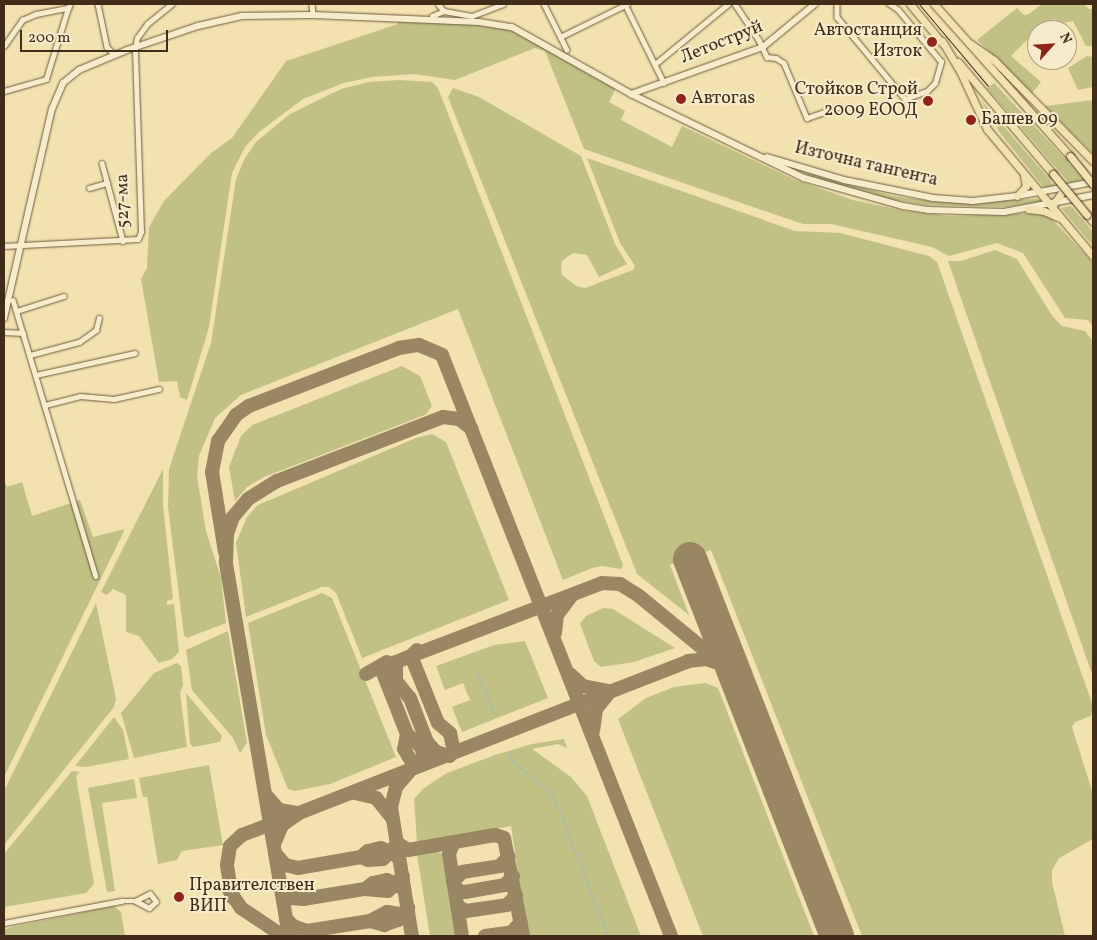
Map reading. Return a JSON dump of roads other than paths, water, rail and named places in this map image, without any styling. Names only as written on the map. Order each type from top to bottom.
[{"type":"main road","points":[[910,4],[1093,222]]},
{"type":"main road","points":[[934,4],[1093,183]]},
{"type":"main road","points":[[964,40],[994,60],[1093,161]]},
{"type":"main road","points":[[942,41],[961,72],[987,129],[1023,173],[1053,205],[1093,256]]},
{"type":"main road","points":[[1017,196],[1026,186],[1023,173]]},
{"type":"main road","points":[[1053,205],[1065,188]]},
{"type":"main road","points":[[1028,209],[1049,212],[1065,221]]},
{"type":"street","points":[[98,4],[107,47],[115,55]]},
{"type":"street","points":[[134,48],[137,38],[147,24],[172,4]]},
{"type":"street","points":[[313,15],[313,6],[318,4]]},
{"type":"street","points":[[438,4],[444,11]]},
{"type":"street","points":[[432,16],[444,11],[472,16],[502,4]]},
{"type":"street","points":[[544,4],[567,50]]},
{"type":"street","points":[[560,37],[626,4],[664,82]]},
{"type":"street","points":[[655,64],[728,4]]},
{"type":"street","points":[[735,4],[763,47],[767,57],[776,58],[784,63],[807,118],[839,107]]},
{"type":"street","name":"Летоструй","points":[[631,94],[763,47],[815,4]]},
{"type":"street","points":[[837,4],[837,17],[905,99],[927,91],[935,83],[941,62],[898,10],[889,4]]},
{"type":"street","points":[[4,46],[22,20],[36,14],[69,6]]},
{"type":"street","points":[[4,91],[46,79],[69,6]]},
{"type":"street","points":[[479,22],[480,13]]},
{"type":"street","name":"Източна тангента","points":[[4,318],[57,97],[72,75],[134,48],[198,26],[242,16],[313,15],[479,22],[512,27],[525,32],[631,94],[804,178],[903,206],[970,213],[1028,209],[1093,195]]},
{"type":"street","name":"527-ма","points":[[4,246],[138,239],[141,232],[134,48]]},
{"type":"street","name":"Източна тангента","points":[[752,153],[844,180],[933,198],[973,201],[1041,193],[1093,183]]},
{"type":"street","points":[[102,163],[123,241]]},
{"type":"street","points":[[89,188],[107,183]]},
{"type":"street","points":[[16,311],[64,296]]},
{"type":"street","points":[[13,300],[96,576]]},
{"type":"street","points":[[30,355],[79,342],[96,330],[99,318]]},
{"type":"street","points":[[4,332],[23,333]]},
{"type":"street","points":[[36,375],[135,353]]},
{"type":"street","points":[[45,405],[80,396],[114,399],[158,389]]},
{"type":"street","points":[[4,923],[122,901],[136,902]]},
{"type":"waterway","points":[[476,669],[494,714]]},
{"type":"waterway","points":[[508,753],[510,759],[553,795],[608,936]]},
{"type":"tram line","points":[[919,4],[988,86]]},
{"type":"place","name":"Автостанция Изток","points":[[932,42]]},
{"type":"place","name":"Автогаѕ","points":[[681,99]]},
{"type":"place","name":"Стойков Строй 2009 ЕООД","points":[[928,101]]},
{"type":"place","name":"Башев 09","points":[[971,120]]},
{"type":"place","name":"Правителствен ВИП","points":[[179,897]]}]
